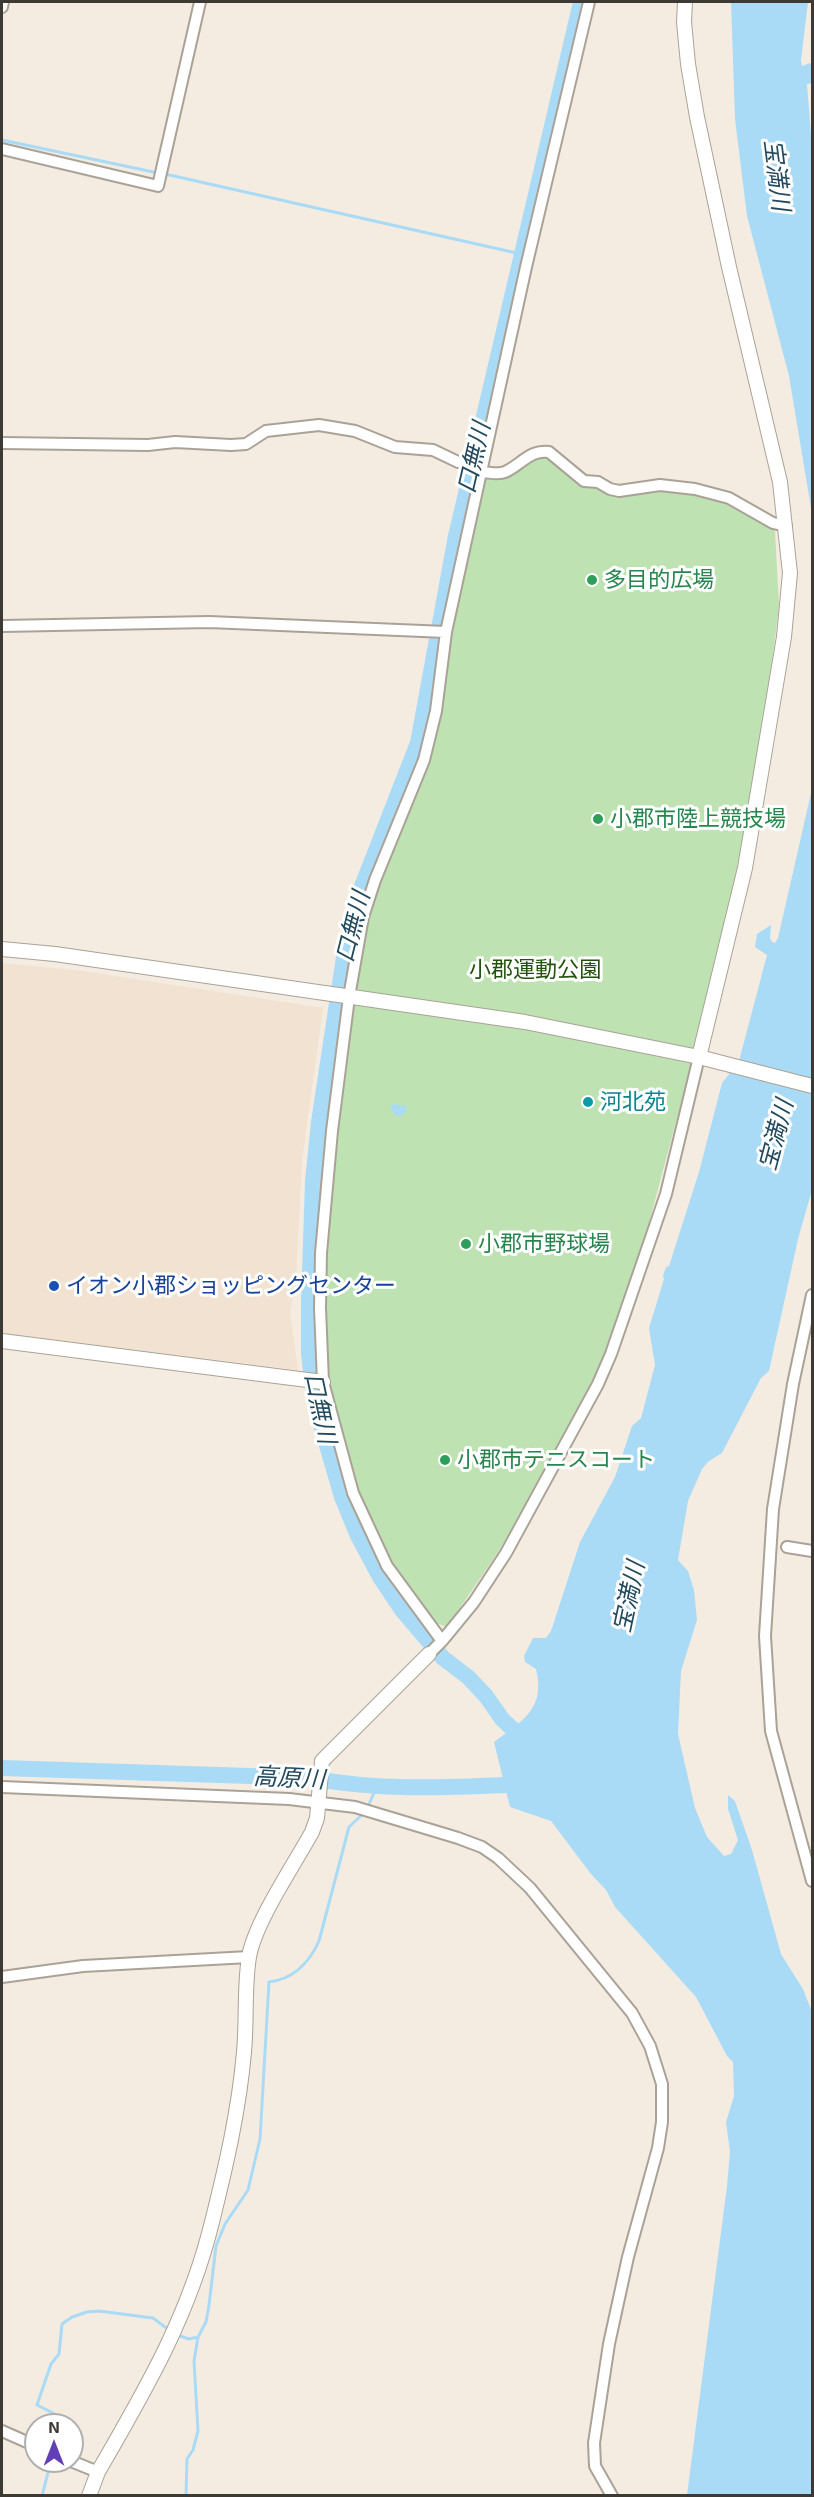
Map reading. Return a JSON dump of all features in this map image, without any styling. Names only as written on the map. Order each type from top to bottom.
[{"type":"street","points":[[2,7],[3,2]]},
{"type":"street","points":[[2,149],[158,186],[200,2]]},
{"type":"street","points":[[442,1641],[387,1566],[352,1493],[323,1382],[320,1308],[321,1253],[332,1131],[363,917],[375,880],[423,760],[436,711],[446,633],[526,267],[589,2]]},
{"type":"street","points":[[89,2496],[98,2472],[174,2335],[187,2303],[212,2224],[237,2111],[244,2053],[249,1957],[255,1937],[312,1832],[319,1801],[322,1761],[442,1641],[474,1602],[511,1544],[607,1364],[666,1194],[704,1058],[762,773],[788,608],[790,573],[780,482],[729,267],[688,64],[684,22],[685,2]]},
{"type":"street","points":[[2,443],[148,446],[175,442],[231,445],[246,444],[266,430],[319,425],[355,430],[395,447],[433,450],[458,462]]},
{"type":"street","points":[[481,472],[502,473],[533,453],[545,451],[584,482],[598,482],[619,491],[660,485],[695,489],[729,498],[773,523],[786,526]]},
{"type":"street","points":[[2,626],[209,622],[446,633]]},
{"type":"street","points":[[2,949],[55,954],[525,1022],[704,1058],[813,1086]]},
{"type":"street","points":[[813,1295],[793,1384],[773,1509],[765,1636],[771,1731],[813,1881]]},
{"type":"street","points":[[2,1341],[323,1382]]},
{"type":"street","points":[[788,1546],[813,1551]]},
{"type":"street","points":[[2,1787],[319,1801],[355,1807],[482,1847],[498,1858],[530,1888],[624,2004],[650,2046],[662,2084],[662,2122],[658,2148],[628,2257],[609,2344],[594,2443],[595,2466],[612,2496]]},
{"type":"street","points":[[2,1977],[83,1966],[249,1957]]},
{"type":"street","points":[[2,2431],[24,2441]]},
{"type":"street","points":[[84,2466],[98,2472]]},
{"type":"shaded area","name":"イオン小郡ショッピングセンター","points":[[2,963],[83,971],[323,1008],[302,1161],[296,1277],[290,1312],[298,1370],[2,1333]]},
{"type":"green space","name":"小郡運動公園","points":[[536,455],[552,459],[584,483],[591,485],[685,491],[726,502],[751,515],[775,531],[779,606],[770,680],[742,845],[701,1028],[641,1253],[599,1371],[541,1483],[447,1627],[433,1622],[390,1564],[354,1488],[328,1390],[324,1335],[327,1302],[323,1274],[334,1131],[365,927],[378,884],[426,761],[483,478],[499,477]]},
{"type":"water","name":"宝満川","points":[[731,2],[808,2],[801,60],[802,66],[810,63],[812,65],[812,83],[807,84],[812,149],[812,514],[789,376],[747,216],[735,119]]},
{"type":"water","name":"宝満川","points":[[812,777],[812,1190],[798,1239],[769,1371],[761,1378],[722,1453],[709,1461],[702,1469],[688,1501],[678,1560],[688,1571],[694,1590],[697,1620],[681,1671],[678,1734],[695,1808],[707,1837],[724,1856],[731,1854],[738,1840],[728,1809],[728,1795],[735,1801],[752,1850],[781,1954],[803,1989],[812,2012],[812,2495],[687,2495],[727,2186],[730,2152],[726,2122],[734,2096],[733,2062],[727,2056],[696,1997],[615,1907],[606,1890],[551,1821],[510,1807],[494,1742],[522,1720],[534,1704],[538,1694],[536,1669],[525,1662],[524,1656],[533,1638],[546,1638],[551,1631],[580,1542],[615,1477],[632,1426],[641,1418],[655,1365],[649,1328],[663,1276],[666,1267],[669,1266],[699,1172],[722,1083],[739,1061],[767,955],[755,947],[757,934],[771,925],[772,942],[775,943],[778,938],[811,793]]},
{"type":"water","points":[[393,1103],[400,1106],[406,1105],[406,1112],[400,1117],[395,1115],[391,1109]]},
{"type":"waterway","name":"口無川","points":[[529,1739],[520,1736],[502,1719],[486,1696],[468,1677],[443,1658],[402,1610],[380,1577],[358,1536],[342,1497],[315,1404],[309,1354],[309,1302],[313,1181],[319,1122],[346,944],[359,894],[418,743],[456,536],[581,2]]},
{"type":"waterway","points":[[2,140],[158,173]]},
{"type":"waterway","points":[[165,174],[521,254]]},
{"type":"waterway","name":"高原川","points":[[2,1768],[312,1778],[392,1787],[527,1784]]},
{"type":"waterway","points":[[186,2496],[187,2459],[193,2450],[198,2431],[194,2361],[198,2337],[206,2322],[216,2246],[225,2224],[248,2190],[260,2139],[269,1982],[286,1977],[300,1969],[315,1949],[349,1827],[366,1811],[377,1786]]},
{"type":"waterway","points":[[53,2413],[37,2405],[51,2364],[59,2354],[62,2324],[72,2317],[99,2311],[153,2318],[169,2330]]},
{"type":"waterway","points":[[177,2335],[189,2339],[198,2337]]},
{"type":"waterway","points":[[42,2496],[48,2473]]},
{"type":"place","name":"多目的広場","points":[[592,580]]},
{"type":"place","name":"小郡市陸上競技場","points":[[598,819]]},
{"type":"place","name":"河北苑","points":[[588,1102]]},
{"type":"place","name":"小郡市野球場","points":[[466,1244]]},
{"type":"place","name":"イオン小郡ショッピングセンター","points":[[54,1286]]},
{"type":"place","name":"小郡市テニスコート","points":[[445,1460]]}]
